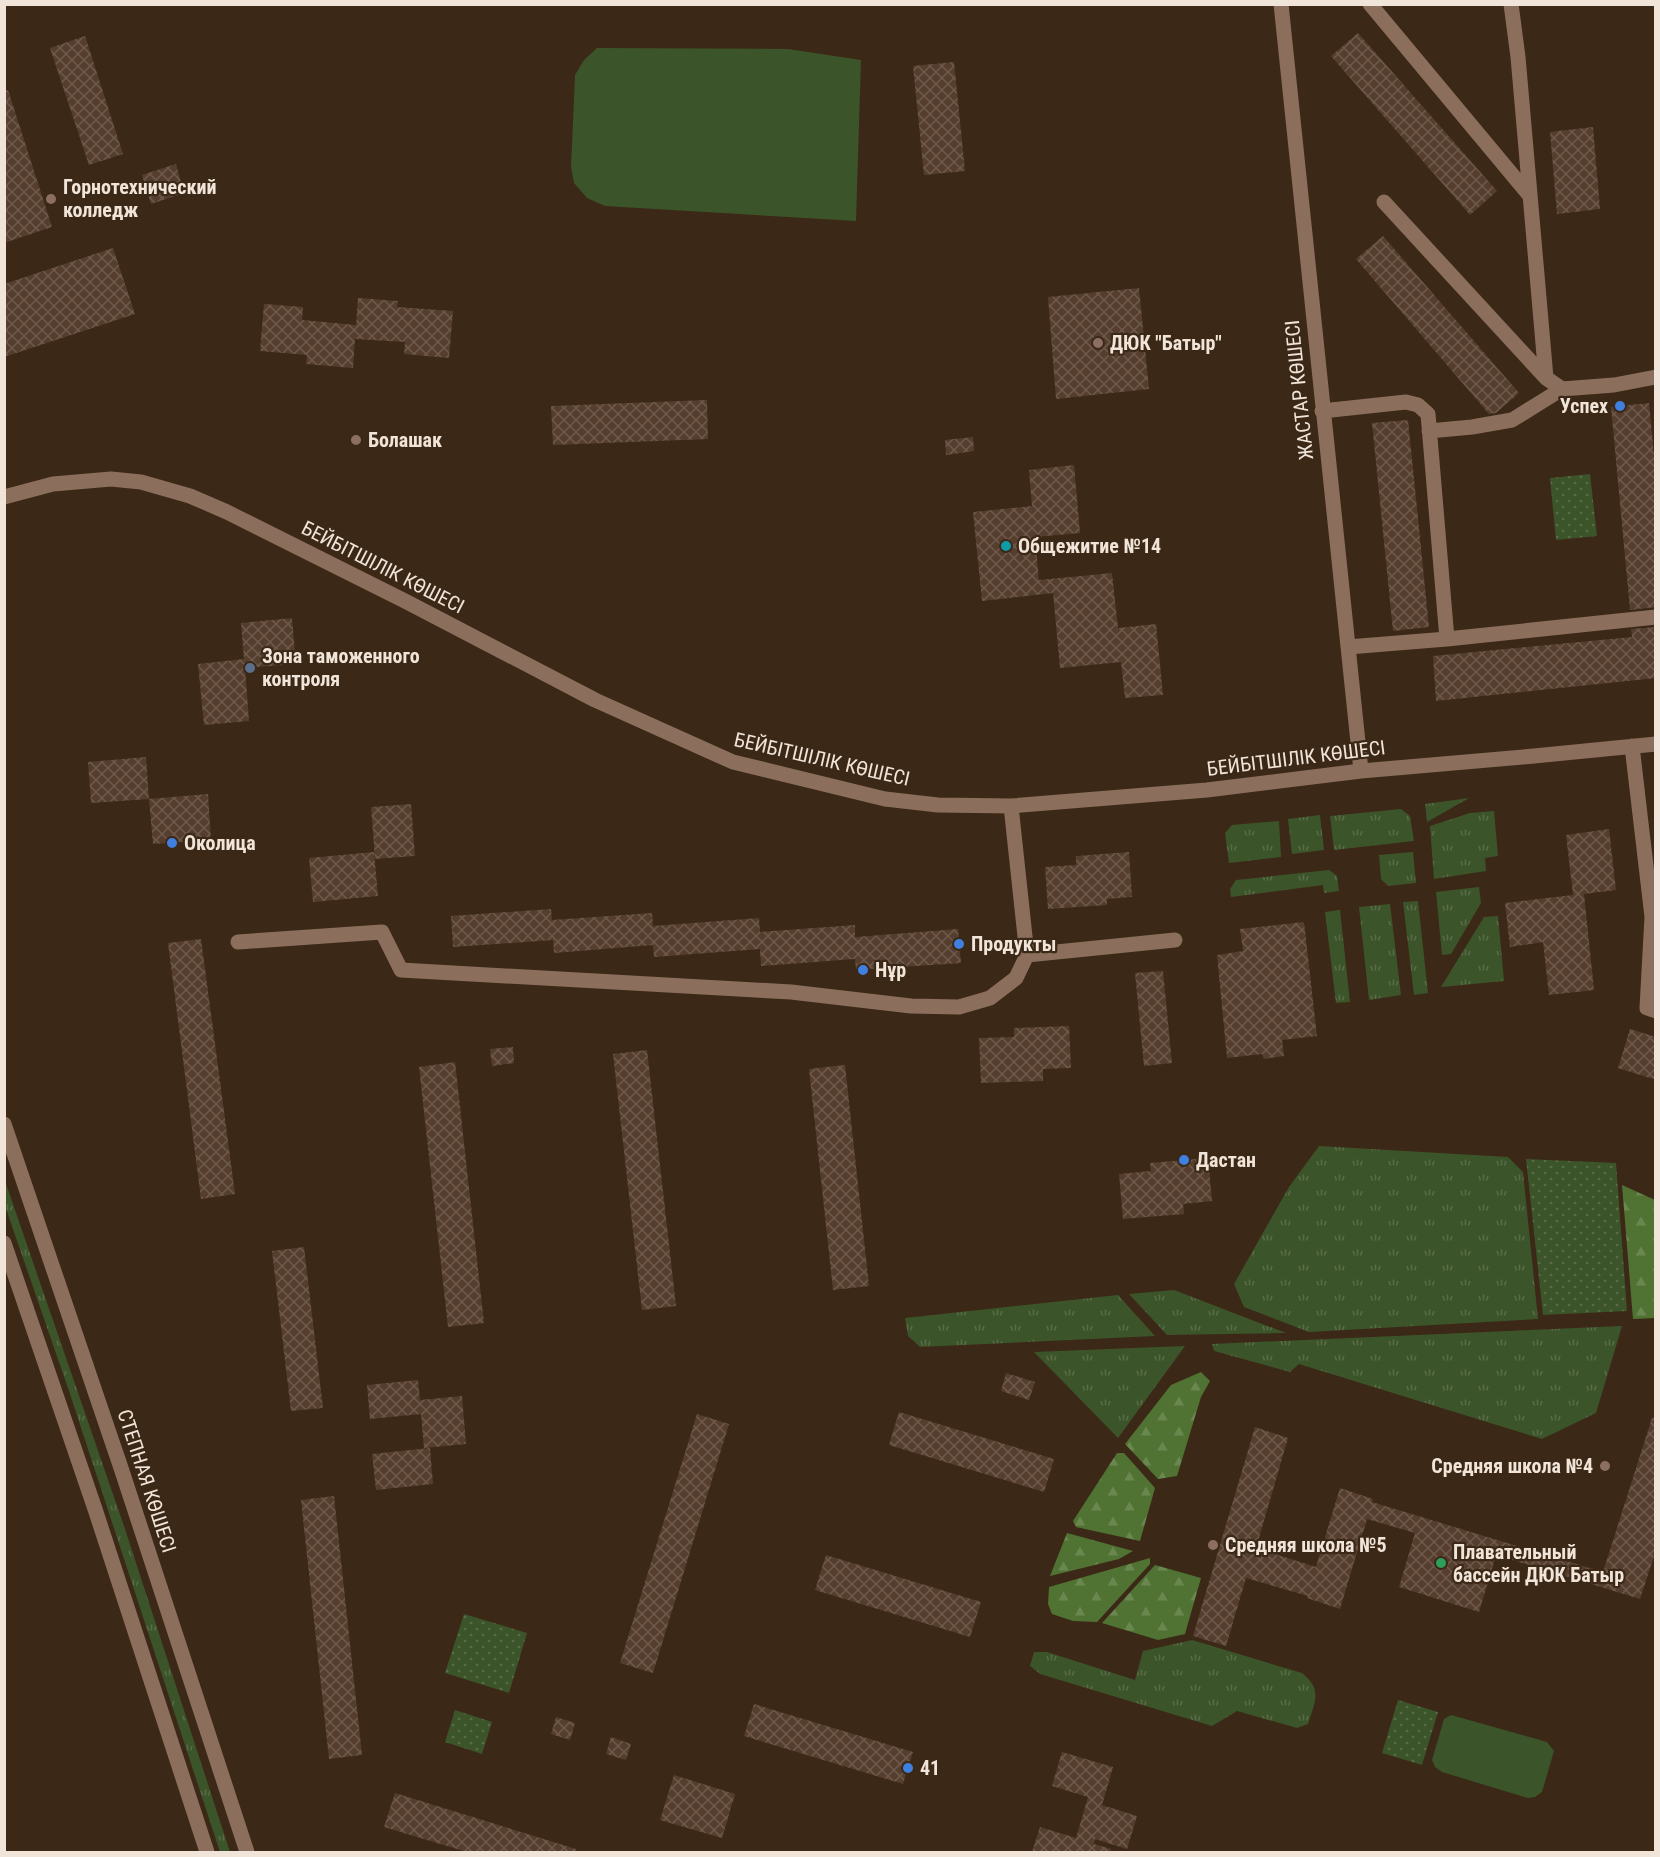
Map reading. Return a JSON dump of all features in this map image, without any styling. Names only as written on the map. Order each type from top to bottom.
[{"type":"street","name":"ЖАСТАР КӨШЕСІ","points":[[1281,4],[1361,771]]},
{"type":"street","points":[[1370,4],[1530,196]]},
{"type":"street","points":[[1512,4],[1546,378]]},
{"type":"street","points":[[1384,202],[1546,378],[1562,388]]},
{"type":"street","points":[[1429,431],[1512,420],[1562,388],[1614,385],[1656,377]]},
{"type":"street","points":[[1322,411],[1406,402],[1418,405],[1428,414],[1447,639]]},
{"type":"street","name":"БЕЙБІТШІЛІК КӨШЕСІ","points":[[4,497],[53,484],[111,479],[165,488],[190,496],[227,512],[415,606],[595,700],[733,762],[885,799],[938,805],[1011,807],[1207,790],[1361,771],[1656,744]]},
{"type":"street","points":[[1348,646],[1447,639],[1656,617]]},
{"type":"street","points":[[1632,746],[1654,917],[1647,1008],[1656,1011]]},
{"type":"street","points":[[238,942],[382,932],[400,970],[791,992],[911,1006],[959,1007],[990,998],[1016,978],[1027,954],[1011,807]]},
{"type":"street","points":[[1027,954],[1175,939]]},
{"type":"street","name":"СТЕПНАЯ КӨШЕСІ","points":[[4,1124],[125,1479],[247,1852]]},
{"type":"street","points":[[4,1244],[95,1509],[207,1852]]},
{"type":"green space","points":[[597,48],[788,49],[861,60],[856,221],[605,206],[587,198],[574,183],[571,167],[575,75],[584,60]]},
{"type":"green space","points":[[1590,474],[1597,536],[1556,540],[1550,478]]},
{"type":"green space","points":[[1469,798],[1427,822],[1425,804]]},
{"type":"green space","points":[[1401,809],[1410,816],[1414,841],[1334,850],[1330,816]]},
{"type":"green space","points":[[1494,811],[1498,856],[1485,858],[1486,871],[1434,879],[1430,826],[1470,813]]},
{"type":"green space","points":[[1320,815],[1324,850],[1292,854],[1288,819]]},
{"type":"green space","points":[[1279,821],[1281,857],[1229,863],[1225,833],[1232,825]]},
{"type":"green space","points":[[1413,852],[1416,883],[1388,886],[1381,879],[1379,855]]},
{"type":"green space","points":[[1329,870],[1337,876],[1339,891],[1324,893],[1323,885],[1231,897],[1230,889],[1236,880]]},
{"type":"green space","points":[[1479,887],[1481,903],[1451,954],[1442,955],[1436,892]]},
{"type":"green space","points":[[1418,901],[1428,993],[1414,995],[1403,902]]},
{"type":"green space","points":[[1390,904],[1401,995],[1369,1000],[1359,907]]},
{"type":"green space","points":[[1340,910],[1350,1002],[1336,1003],[1325,912]]},
{"type":"green space","points":[[1498,916],[1504,981],[1441,987],[1484,917]]},
{"type":"green space","points":[[1319,1146],[1508,1157],[1523,1172],[1538,1319],[1309,1332],[1244,1307],[1234,1284],[1289,1187]]},
{"type":"green space","points":[[1526,1159],[1616,1163],[1627,1311],[1543,1315]]},
{"type":"green space","points":[[4,1178],[125,1529],[230,1852],[220,1852],[69,1391],[5,1206]]},
{"type":"green space","points":[[1622,1185],[1655,1200],[1655,1318],[1633,1319]]},
{"type":"green space","points":[[1174,1290],[1286,1333],[1167,1335],[1129,1294]]},
{"type":"green space","points":[[1118,1295],[1155,1336],[920,1347],[908,1336],[905,1318]]},
{"type":"green space","points":[[1622,1326],[1596,1413],[1542,1439],[1299,1364],[1290,1372],[1214,1351],[1212,1344]]},
{"type":"green space","points":[[1185,1346],[1118,1438],[1034,1352]]},
{"type":"green space","points":[[1201,1372],[1210,1381],[1201,1397],[1177,1476],[1158,1479],[1125,1444],[1171,1385]]},
{"type":"green space","points":[[1117,1453],[1124,1453],[1155,1488],[1140,1541],[1076,1527],[1073,1521]]},
{"type":"green space","points":[[1067,1533],[1133,1551],[1119,1559],[1050,1576]]},
{"type":"green space","points":[[1150,1558],[1150,1564],[1097,1622],[1073,1621],[1052,1614],[1048,1604],[1049,1587]]},
{"type":"green space","points":[[1155,1565],[1201,1578],[1185,1634],[1158,1640],[1102,1623]]},
{"type":"green space","points":[[464,1614],[527,1633],[509,1693],[445,1673]]},
{"type":"green space","points":[[1192,1640],[1302,1673],[1313,1685],[1316,1696],[1308,1724],[1297,1728],[1237,1711],[1212,1726],[1040,1674],[1030,1666],[1034,1652],[1047,1652],[1135,1680],[1143,1651]]},
{"type":"green space","points":[[1398,1700],[1438,1712],[1422,1765],[1382,1753]]},
{"type":"green space","points":[[455,1710],[492,1722],[482,1754],[445,1742]]},
{"type":"green space","points":[[1451,1715],[1547,1742],[1554,1751],[1542,1792],[1535,1797],[1528,1798],[1442,1772],[1435,1767],[1432,1760],[1444,1719]]},
{"type":"building","points":[[1358,33],[1497,191],[1470,215],[1331,56]]},
{"type":"building","points":[[85,36],[123,154],[89,165],[50,48]]},
{"type":"building","points":[[954,62],[965,171],[924,175],[913,66]]},
{"type":"building","points":[[8,90],[52,227],[4,243],[4,91]]},
{"type":"building","points":[[1593,127],[1600,209],[1557,214],[1550,132]]},
{"type":"building","points":[[176,164],[184,193],[151,204],[142,175]]},
{"type":"building","points":[[1383,236],[1519,393],[1496,413],[1489,414],[1356,259]]},
{"type":"building","points":[[113,248],[135,314],[4,357],[4,284]]},
{"type":"building","name":"ДЮК \"Батыр\"","points":[[1139,288],[1149,389],[1056,399],[1048,297]]},
{"type":"building","points":[[358,298],[398,301],[397,307],[453,311],[449,358],[404,354],[405,342],[355,339],[353,368],[306,364],[307,355],[260,351],[264,304],[303,307],[302,320],[356,325]]},
{"type":"building","points":[[707,400],[708,439],[553,445],[551,406]]},
{"type":"building","points":[[1649,403],[1656,478],[1656,607],[1630,610],[1611,407]]},
{"type":"building","points":[[1408,420],[1429,627],[1393,631],[1372,423]]},
{"type":"building","points":[[973,437],[974,451],[946,455],[945,440]]},
{"type":"building","points":[[1074,465],[1080,533],[1035,537],[1039,580],[1112,573],[1118,628],[1156,624],[1163,695],[1125,698],[1121,662],[1060,668],[1053,593],[982,601],[973,512],[1032,506],[1029,470]]},
{"type":"building","points":[[292,618],[296,664],[245,668],[249,721],[204,725],[198,664],[244,659],[241,623]]},
{"type":"building","points":[[1656,627],[1656,678],[1436,701],[1433,656],[1632,637],[1631,629]]},
{"type":"building","points":[[146,757],[149,799],[91,803],[88,762]]},
{"type":"building","points":[[208,794],[211,840],[153,844],[149,799]]},
{"type":"building","points":[[411,804],[415,856],[375,859],[371,807]]},
{"type":"building","points":[[1609,829],[1616,890],[1584,894],[1594,990],[1549,995],[1543,942],[1510,947],[1505,903],[1573,895],[1566,835]]},
{"type":"building","points":[[374,852],[378,896],[313,902],[309,858]]},
{"type":"building","points":[[1129,852],[1132,897],[1107,899],[1107,905],[1048,909],[1045,867],[1076,865],[1076,856]]},
{"type":"building","points":[[551,909],[552,920],[652,913],[653,926],[759,918],[760,932],[855,925],[855,937],[958,929],[961,963],[856,970],[855,959],[761,966],[760,949],[654,957],[653,945],[554,953],[553,940],[453,947],[451,916]]},
{"type":"building","points":[[1304,922],[1317,1036],[1282,1040],[1284,1056],[1264,1059],[1262,1054],[1227,1058],[1217,955],[1243,951],[1240,929]]},
{"type":"building","points":[[201,939],[235,1194],[201,1199],[168,943]]},
{"type":"building","points":[[1163,971],[1172,1063],[1144,1066],[1135,973]]},
{"type":"building","points":[[1069,1026],[1071,1068],[1043,1069],[1043,1081],[981,1083],[979,1038],[1014,1037],[1014,1028]]},
{"type":"building","points":[[1630,1029],[1656,1037],[1656,1080],[1618,1068]]},
{"type":"building","points":[[513,1047],[514,1063],[492,1066],[490,1049]]},
{"type":"building","points":[[647,1050],[676,1306],[642,1310],[613,1054]]},
{"type":"building","points":[[455,1062],[484,1323],[448,1327],[419,1067]]},
{"type":"building","points":[[845,1065],[869,1286],[833,1290],[809,1069]]},
{"type":"building","points":[[1208,1158],[1212,1201],[1183,1204],[1184,1214],[1123,1219],[1119,1174],[1151,1171],[1150,1163]]},
{"type":"building","points":[[304,1247],[323,1408],[291,1411],[272,1251]]},
{"type":"building","points":[[1006,1373],[1035,1382],[1029,1400],[1001,1391]]},
{"type":"building","points":[[418,1380],[420,1400],[462,1396],[466,1444],[424,1448],[421,1414],[370,1419],[367,1385]]},
{"type":"building","points":[[899,1412],[1054,1459],[1044,1492],[889,1445]]},
{"type":"building","points":[[697,1414],[729,1424],[653,1673],[620,1663]]},
{"type":"building","points":[[1652,1418],[1656,1418],[1656,1550],[1640,1599],[1496,1555],[1479,1612],[1399,1587],[1415,1533],[1367,1519],[1340,1609],[1307,1598],[1308,1596],[1246,1578],[1226,1646],[1193,1636],[1255,1427],[1288,1438],[1256,1548],[1316,1567],[1340,1488],[1373,1499],[1372,1502],[1603,1572]]},
{"type":"building","points":[[430,1448],[433,1484],[376,1490],[372,1454]]},
{"type":"building","points":[[334,1496],[362,1755],[329,1759],[301,1500]]},
{"type":"building","points":[[826,1555],[981,1602],[970,1637],[815,1590]]},
{"type":"building","points":[[754,1704],[913,1752],[903,1784],[744,1736]]},
{"type":"building","points":[[556,1717],[575,1723],[570,1740],[551,1734]]},
{"type":"building","points":[[611,1737],[631,1744],[626,1760],[606,1754]]},
{"type":"building","points":[[1062,1752],[1113,1767],[1102,1805],[1137,1816],[1127,1849],[1095,1839],[1094,1844],[1111,1849],[1110,1852],[1032,1852],[1040,1827],[1076,1838],[1088,1797],[1052,1786]]},
{"type":"building","points":[[674,1775],[735,1794],[722,1838],[660,1820]]},
{"type":"building","points":[[395,1793],[576,1849],[576,1852],[467,1852],[384,1827]]},
{"type":"place","name":"Горнотехнический колледж","points":[[51,199]]},
{"type":"place","name":"ДЮК \"Батыр\"","points":[[1098,343]]},
{"type":"place","name":"Успех","points":[[1620,406]]},
{"type":"place","name":"Болашак","points":[[356,440]]},
{"type":"place","name":"Общежитие №14","points":[[1006,546]]},
{"type":"place","name":"Зона таможенного контроля","points":[[250,668]]},
{"type":"place","name":"Околица","points":[[172,843]]},
{"type":"place","name":"Продукты","points":[[959,944]]},
{"type":"place","name":"Нұр","points":[[863,970]]},
{"type":"place","name":"Дастан","points":[[1184,1160]]},
{"type":"place","name":"Средняя школа №4","points":[[1605,1466]]},
{"type":"place","name":"Средняя школа №5","points":[[1213,1545]]},
{"type":"place","name":"Плавательный бассейн ДЮК Батыр","points":[[1441,1563]]},
{"type":"place","name":"41","points":[[908,1768]]}]
